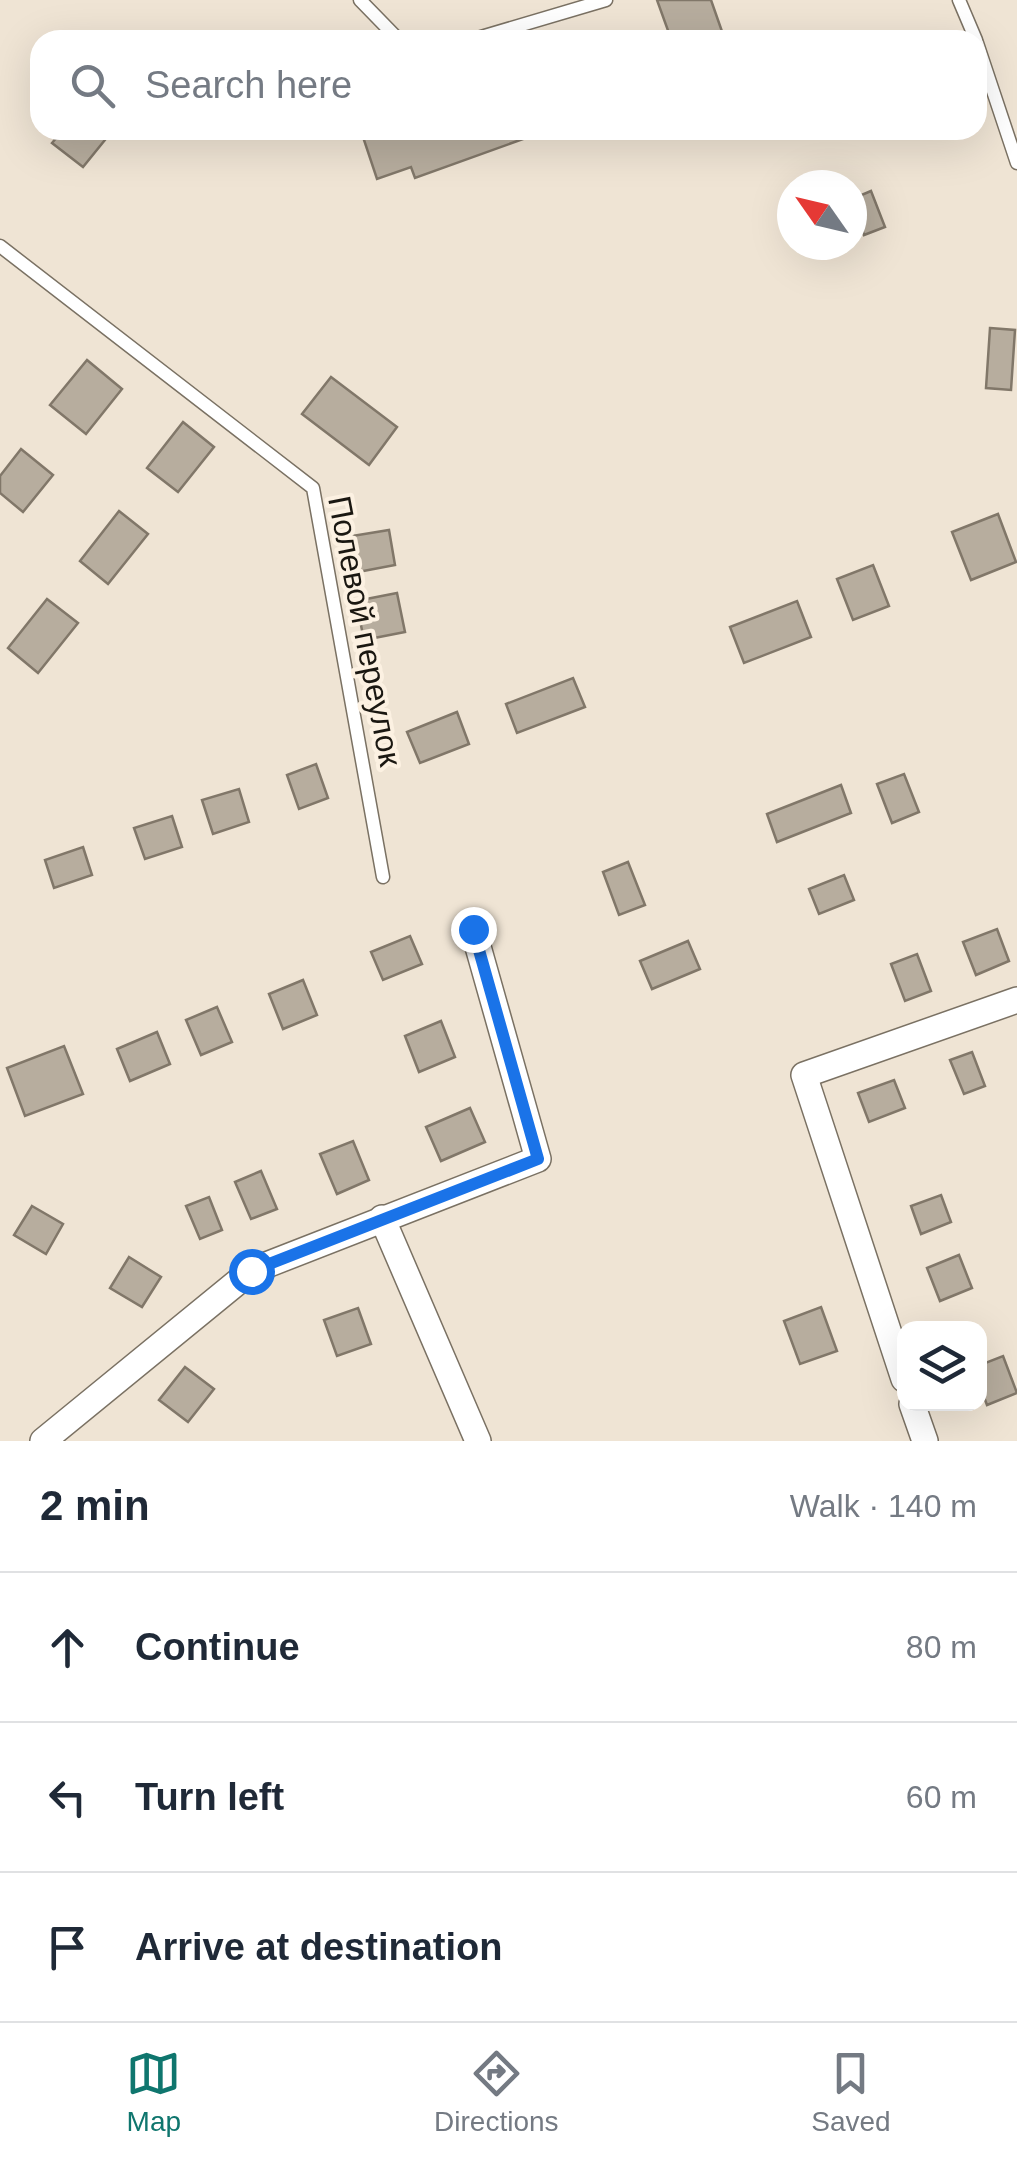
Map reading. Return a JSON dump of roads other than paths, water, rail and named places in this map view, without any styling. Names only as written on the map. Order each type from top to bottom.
[{"type":"street","points":[[43,1441],[251,1271],[538,1159],[473,929]]},
{"type":"street","points":[[897,1359],[804,1075],[1017,1000]]},
{"type":"street","points":[[382,1218],[478,1441]]},
{"type":"street","points":[[914,1411],[925,1441]]},
{"type":"lane","points":[[360,0],[390,30]]},
{"type":"lane","points":[[505,30],[606,0]]},
{"type":"lane","points":[[959,0],[971,30]]},
{"type":"lane","points":[[987,74],[1017,163]]},
{"type":"lane","name":"Полевой переулок","points":[[0,246],[313,488],[382,877]]}]
